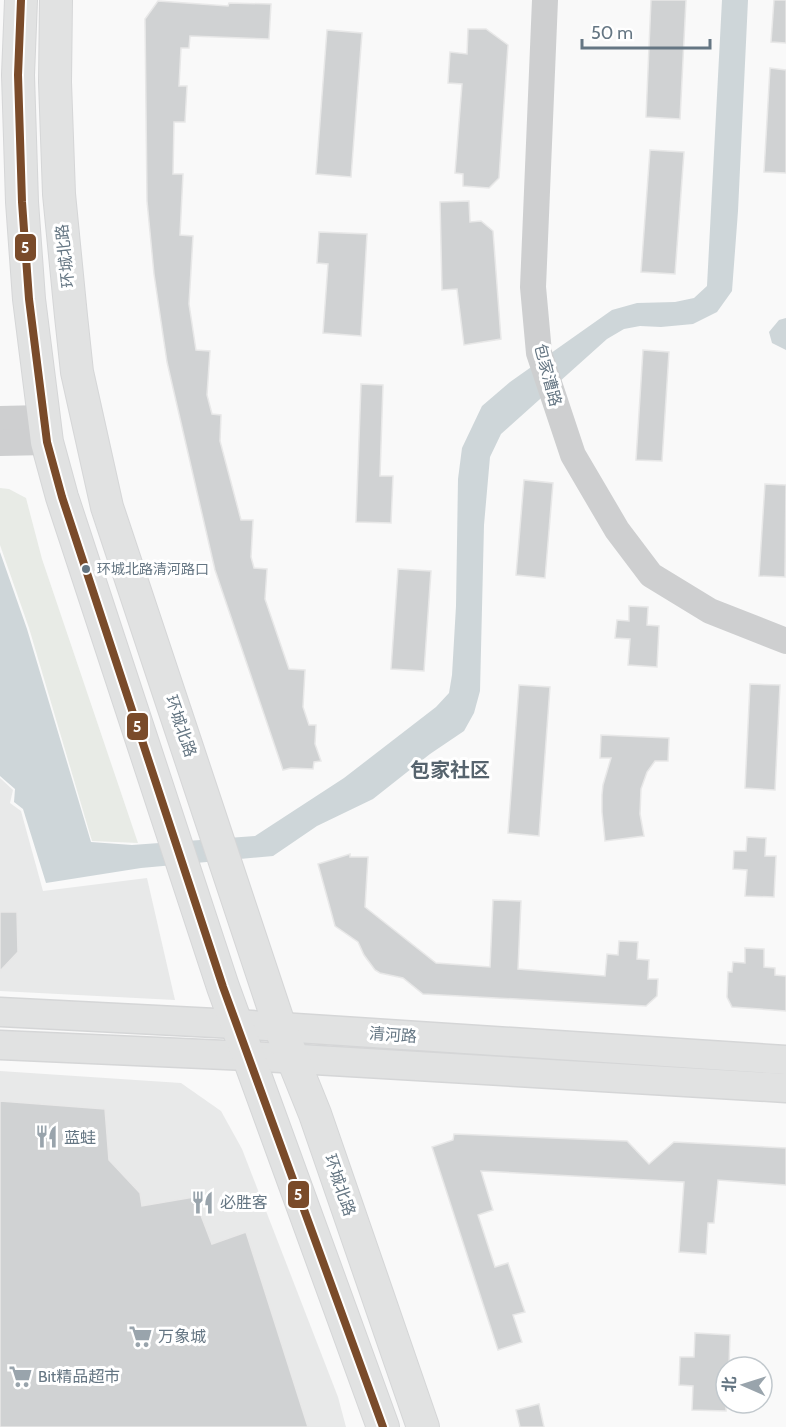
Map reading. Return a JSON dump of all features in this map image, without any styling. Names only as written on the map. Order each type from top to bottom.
[{"type":"main road","points":[[21,0],[18,75],[21,202],[29,299],[45,430],[62,497],[235,1024],[383,1427]]},
{"type":"main road","name":"环城北路","points":[[56,0],[59,194],[77,372],[107,507],[280,1027],[319,1125],[423,1427]]},
{"type":"main road","name":"清河路","points":[[0,1012],[235,1024],[786,1060]]},
{"type":"main road","name":"清河路","points":[[0,1045],[248,1056],[786,1088]]},
{"type":"street","name":"包家漕路","points":[[545,0],[532,287],[539,353],[573,455],[617,530],[651,574],[710,611],[786,641]]},
{"type":"street","points":[[0,418],[45,430]]},
{"type":"street","points":[[0,443],[45,430]]},
{"type":"shaded area","points":[[722,0],[748,0],[732,291],[717,312],[693,324],[640,326],[624,329],[607,339],[501,434],[490,457],[484,525],[480,691],[474,713],[464,731],[430,754],[373,799],[317,826],[273,856],[141,868],[46,883],[23,809],[14,802],[15,789],[0,776],[0,552],[27,629],[91,842],[132,845],[255,836],[344,778],[436,707],[449,693],[456,606],[458,479],[462,448],[482,406],[510,382],[612,310],[637,303],[675,302],[694,298],[707,286]]},
{"type":"shaded area","points":[[786,318],[786,350],[772,343],[769,332],[779,320]]},
{"type":"shaded area","points":[[0,488],[9,489],[26,498],[42,559],[138,843],[92,841],[29,628],[0,545]]},
{"type":"shaded area","points":[[0,778],[13,790],[10,803],[21,811],[43,891],[147,878],[175,1000],[0,991]]},
{"type":"shaded area","name":"万象城","points":[[0,1071],[181,1083],[221,1111],[242,1149],[338,1397],[346,1427],[0,1427]]},
{"type":"building","points":[[651,0],[686,0],[680,119],[646,117]]},
{"type":"building","points":[[774,0],[786,0],[786,43],[771,42]]},
{"type":"building","points":[[158,1],[228,6],[229,3],[271,4],[269,39],[190,36],[189,48],[181,48],[179,86],[187,86],[185,122],[174,122],[173,174],[183,174],[180,235],[193,236],[189,304],[196,350],[210,351],[207,395],[212,414],[221,415],[220,441],[241,520],[253,520],[251,557],[254,568],[267,569],[265,599],[289,669],[305,670],[303,707],[309,725],[316,725],[315,744],[321,761],[314,762],[313,769],[283,770],[215,570],[167,362],[154,274],[147,201],[145,19]]},
{"type":"building","points":[[468,29],[486,29],[508,45],[499,178],[489,188],[463,186],[463,174],[455,173],[462,84],[448,83],[450,52],[467,54]]},
{"type":"building","points":[[327,30],[362,33],[351,177],[316,174]]},
{"type":"building","points":[[770,68],[786,70],[786,173],[764,172]]},
{"type":"building","points":[[650,150],[684,152],[675,274],[641,272]]},
{"type":"building","points":[[469,201],[470,222],[481,221],[493,231],[501,339],[464,345],[457,289],[442,290],[440,202]]},
{"type":"building","points":[[319,232],[367,234],[361,336],[323,333],[328,264],[317,263]]},
{"type":"building","points":[[643,350],[669,352],[662,461],[636,460]]},
{"type":"building","points":[[361,384],[383,385],[380,476],[393,476],[391,523],[356,522]]},
{"type":"building","points":[[524,480],[553,483],[545,578],[516,575]]},
{"type":"building","points":[[765,484],[786,485],[785,577],[759,576]]},
{"type":"building","points":[[398,569],[431,571],[424,671],[391,669]]},
{"type":"building","points":[[629,606],[648,607],[647,625],[659,626],[657,667],[628,665],[630,639],[615,638],[617,620],[629,621]]},
{"type":"building","points":[[750,684],[780,685],[775,790],[745,788]]},
{"type":"building","points":[[519,685],[550,687],[539,836],[508,833]]},
{"type":"building","points":[[601,735],[669,738],[668,761],[655,761],[647,772],[641,789],[640,814],[644,836],[605,841],[602,795],[611,758],[600,758]]},
{"type":"building","points":[[747,837],[766,838],[765,856],[776,856],[774,897],[745,896],[747,870],[733,869],[734,851],[746,851]]},
{"type":"building","points":[[350,854],[350,857],[368,857],[365,907],[436,963],[490,967],[493,900],[521,901],[518,969],[605,976],[607,954],[618,955],[619,941],[638,942],[637,959],[649,960],[648,979],[658,979],[657,996],[646,1006],[423,994],[403,978],[375,970],[358,942],[335,926],[318,864]]},
{"type":"building","points":[[0,912],[17,912],[18,952],[0,971]]},
{"type":"building","points":[[745,948],[764,949],[764,967],[775,968],[775,975],[786,976],[786,1011],[732,1007],[727,997],[728,972],[732,972],[733,962],[745,963]]},
{"type":"building","name":"万象城","points":[[0,1101],[105,1109],[109,1160],[140,1193],[142,1206],[194,1197],[212,1244],[246,1232],[308,1427],[0,1427]]},
{"type":"building","points":[[454,1134],[627,1141],[649,1164],[674,1142],[786,1148],[786,1185],[718,1180],[714,1223],[708,1223],[706,1254],[679,1252],[684,1182],[481,1171],[493,1210],[478,1215],[495,1267],[508,1263],[525,1312],[513,1315],[522,1342],[498,1350],[432,1147],[453,1140]]},
{"type":"building","points":[[695,1333],[730,1335],[729,1355],[714,1355],[714,1411],[692,1410],[693,1386],[679,1385],[680,1357],[694,1357]]},
{"type":"building","points":[[539,1404],[544,1427],[520,1427],[516,1410]]},
{"type":"transit line","name":"5","points":[[21,0],[18,75],[22,202],[29,299],[47,442],[62,497],[223,987],[383,1427]]},
{"type":"place","name":"环城北路清河路口","points":[[86,569]]},
{"type":"place","name":"蓝蛙","points":[[46,1137]]},
{"type":"place","name":"必胜客","points":[[202,1202]]},
{"type":"place","name":"万象城","points":[[140,1336]]},
{"type":"place","name":"Bit精品超市","points":[[20,1376]]},
{"type":"district","name":"包家社区","points":[[450,770]]}]
